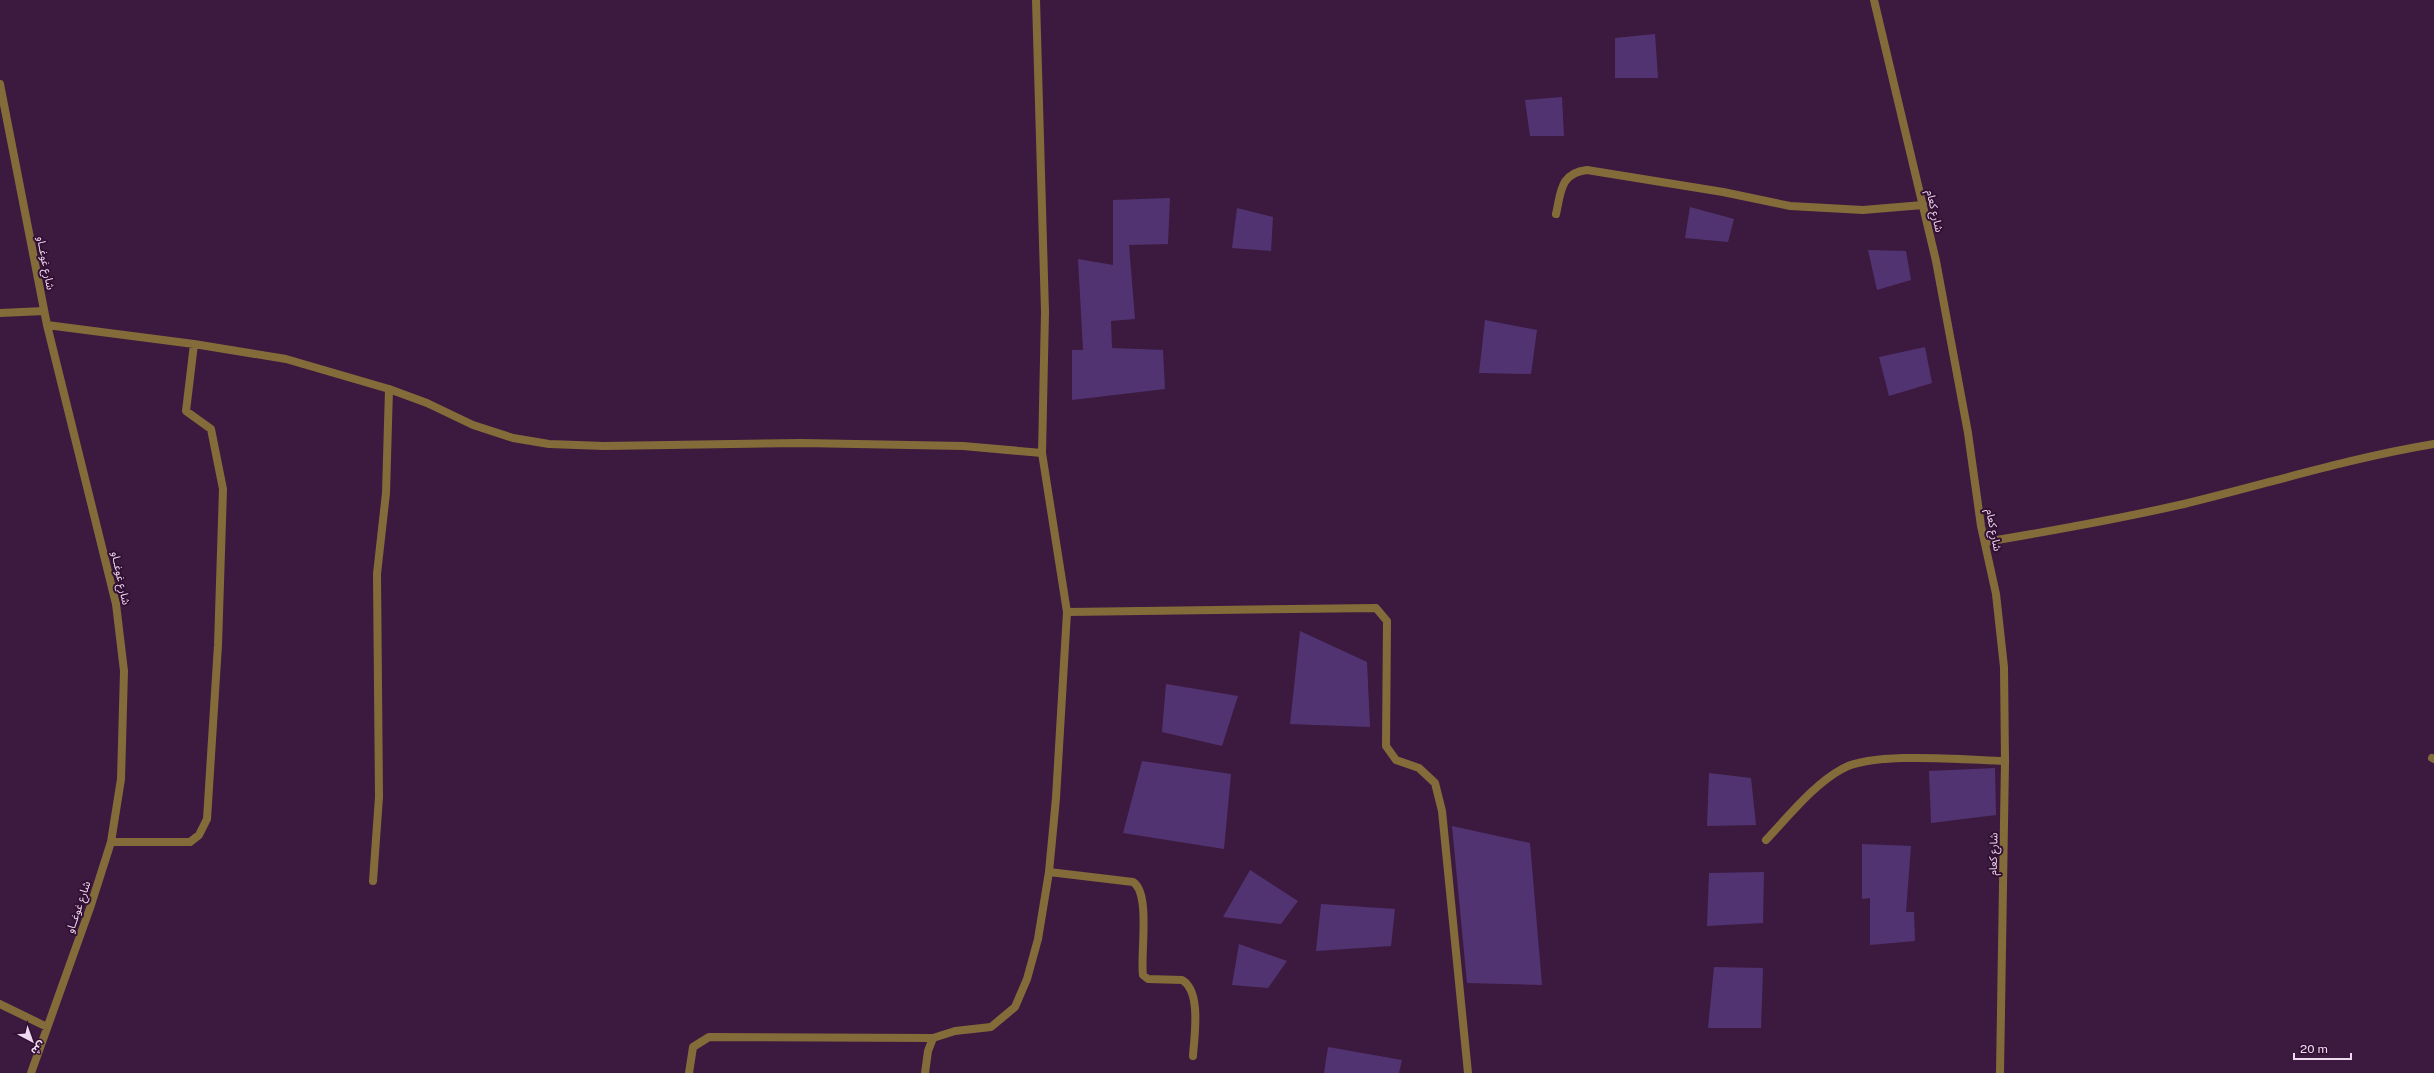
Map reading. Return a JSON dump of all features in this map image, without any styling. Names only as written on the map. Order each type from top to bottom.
[{"type":"street","points":[[689,1073],[694,1047],[709,1037],[934,1038],[955,1031],[991,1027],[1015,1007],[1027,979],[1038,940],[1049,872],[1056,798],[1067,612],[1042,453],[1045,312],[1036,0]]},
{"type":"street","name":"شارع كعام","points":[[1874,0],[1936,261],[1968,433],[1984,542],[1996,594],[2004,667],[2005,761],[2000,1073]]},
{"type":"street","name":"شارع غوغــاو","points":[[0,84],[47,325],[116,604],[124,663],[121,779],[110,842],[90,908],[46,1027],[31,1073]]},
{"type":"street","points":[[1556,214],[1562,184],[1577,171],[1587,170],[1723,192],[1790,206],[1863,210],[1923,205]]},
{"type":"street","points":[[0,313],[44,311]]},
{"type":"street","points":[[47,325],[194,344],[286,359],[427,403],[472,425],[513,438],[549,444],[604,446],[802,443],[963,446],[1042,453]]},
{"type":"street","points":[[110,842],[190,842],[199,835],[207,819],[218,645],[224,489],[212,428],[186,411],[194,344]]},
{"type":"street","points":[[373,881],[379,797],[377,574],[386,493],[389,390]]},
{"type":"street","points":[[1984,542],[2076,527],[2184,504],[2382,453],[2434,444]]},
{"type":"street","points":[[1067,612],[1376,608],[1388,621],[1386,746],[1396,760],[1419,768],[1435,783],[1442,811],[1468,1073]]},
{"type":"street","points":[[1766,840],[1813,792],[1842,768],[1872,759],[2005,761]]},
{"type":"street","points":[[1049,872],[1133,882],[1138,885],[1141,890],[1143,922],[1143,975],[1148,979],[1178,979],[1186,982],[1190,987],[1196,1011],[1193,1056]]},
{"type":"street","points":[[0,1004],[46,1027]]},
{"type":"street","points":[[925,1073],[928,1050],[934,1038]]},
{"type":"building","points":[[1655,34],[1658,78],[1615,78],[1615,38]]},
{"type":"building","points":[[1562,97],[1564,136],[1530,136],[1525,100]]},
{"type":"building","points":[[1170,198],[1168,244],[1129,245],[1135,319],[1111,321],[1112,348],[1163,350],[1165,389],[1072,400],[1072,350],[1083,350],[1078,259],[1113,265],[1113,200]]},
{"type":"building","points":[[1690,207],[1734,219],[1728,242],[1685,238]]},
{"type":"building","points":[[1237,208],[1273,217],[1271,251],[1232,248]]},
{"type":"building","points":[[1868,250],[1906,251],[1911,280],[1877,290]]},
{"type":"building","points":[[1485,320],[1537,330],[1531,374],[1479,373]]},
{"type":"building","points":[[1925,347],[1932,383],[1889,396],[1879,357]]},
{"type":"building","points":[[1300,631],[1367,662],[1370,727],[1290,724]]},
{"type":"building","points":[[1166,684],[1238,696],[1222,746],[1162,732]]},
{"type":"building","points":[[1142,761],[1231,774],[1224,849],[1123,833]]},
{"type":"building","points":[[1995,768],[1996,815],[1931,823],[1929,771]]},
{"type":"building","points":[[1709,773],[1751,778],[1756,825],[1707,826]]},
{"type":"building","points":[[1452,826],[1530,843],[1542,985],[1467,983]]},
{"type":"building","points":[[1862,844],[1911,846],[1906,912],[1914,912],[1915,941],[1870,945],[1870,898],[1862,899]]},
{"type":"building","points":[[1250,870],[1298,901],[1281,924],[1223,917]]},
{"type":"building","points":[[1764,872],[1763,923],[1707,926],[1709,873]]},
{"type":"building","points":[[1321,904],[1395,909],[1391,946],[1316,951]]},
{"type":"building","points":[[1239,944],[1287,961],[1268,988],[1232,985]]},
{"type":"building","points":[[1714,967],[1763,968],[1761,1028],[1708,1028]]},
{"type":"building","points":[[1328,1047],[1402,1060],[1399,1073],[1324,1073]]}]
